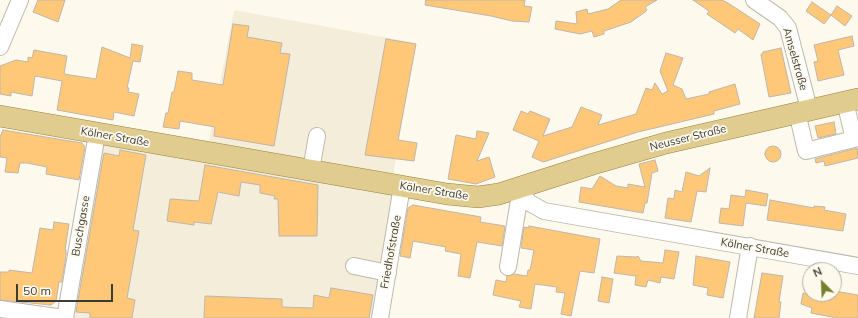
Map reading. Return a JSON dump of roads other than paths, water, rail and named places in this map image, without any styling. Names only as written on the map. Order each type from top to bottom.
[{"type":"main road","name":"Neusser Straße","points":[[520,188],[630,153],[852,100]]},
{"type":"main road","name":"Kölner Straße","points":[[0,116],[447,194],[478,197],[499,194],[520,188]]},
{"type":"street","points":[[0,47],[20,0]]},
{"type":"street","name":"Amselstraße","points":[[754,0],[780,18],[788,28],[803,111],[806,151],[854,139],[852,100]]},
{"type":"street","name":"Buschgasse","points":[[0,308],[64,318],[97,134]]},
{"type":"street","points":[[311,170],[317,136]]},
{"type":"street","name":"Friedhofstraße","points":[[380,318],[402,186]]},
{"type":"street","points":[[508,267],[520,188]]},
{"type":"street","name":"Kölner Straße","points":[[520,188],[528,202],[544,211],[858,266]]},
{"type":"street","points":[[738,318],[750,246]]},
{"type":"street","points":[[354,266],[388,273]]}]
